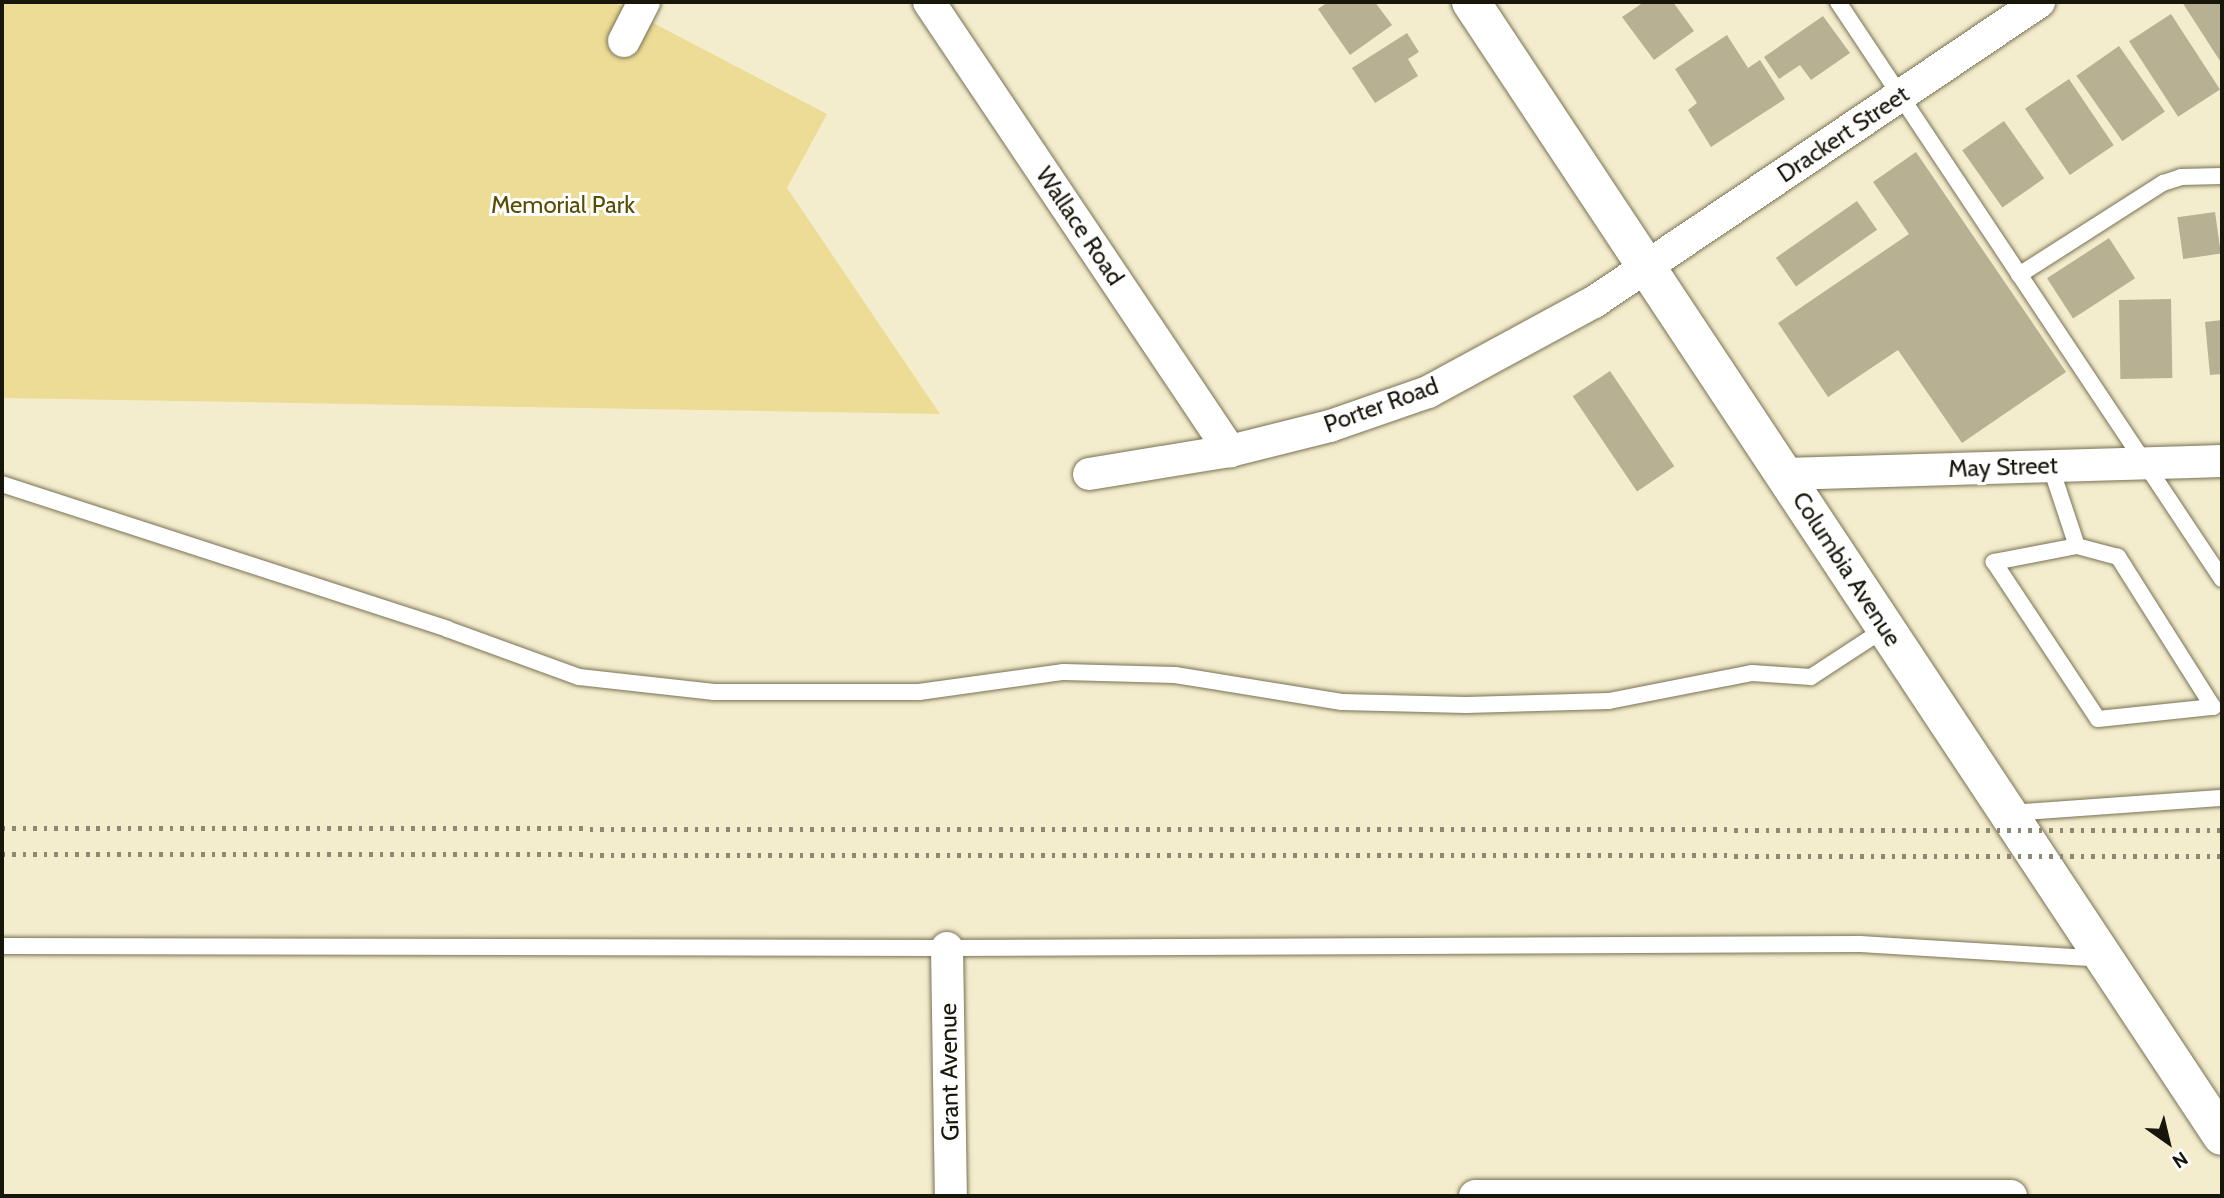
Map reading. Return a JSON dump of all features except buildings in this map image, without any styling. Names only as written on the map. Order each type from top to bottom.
[{"type":"street","points":[[624,41],[644,2]]},
{"type":"street","name":"Wallace Road","points":[[929,2],[1230,451]]},
{"type":"street","name":"Columbia Avenue","points":[[1471,2],[2222,1136]]},
{"type":"street","name":"Drackert Street","points":[[1647,265],[2039,2]]},
{"type":"street","name":"Porter Road","points":[[1089,474],[1230,451],[1330,426],[1428,392],[1594,302],[1647,265]]},
{"type":"street","name":"May Street","points":[[1785,474],[2222,461]]},
{"type":"street","name":"Grant Avenue","points":[[947,948],[951,1196]]},
{"type":"street","points":[[1475,1196],[2011,1196]]},
{"type":"lane","points":[[1838,2],[2222,579]]},
{"type":"lane","points":[[2019,275],[2163,183],[2181,177],[2222,176]]},
{"type":"lane","points":[[2050,465],[2077,546]]},
{"type":"lane","points":[[2,484],[447,629],[579,677],[714,692],[919,692],[1064,672],[1175,675],[1342,702],[1466,705],[1609,701],[1752,673],[1811,677],[1886,628]]},
{"type":"lane","points":[[2077,546],[2118,557],[2213,707],[2098,719],[1994,562],[2077,546]]},
{"type":"lane","points":[[2009,813],[2222,798]]},
{"type":"lane","points":[[2,946],[947,948],[1860,944],[2105,959]]},
{"type":"green space","name":"Memorial Park","points":[[2,2],[613,2],[827,114],[787,188],[940,414],[2,398]]},
{"type":"railway","points":[[2,828],[2222,830]]},
{"type":"railway","points":[[2,854],[2222,856]]}]
